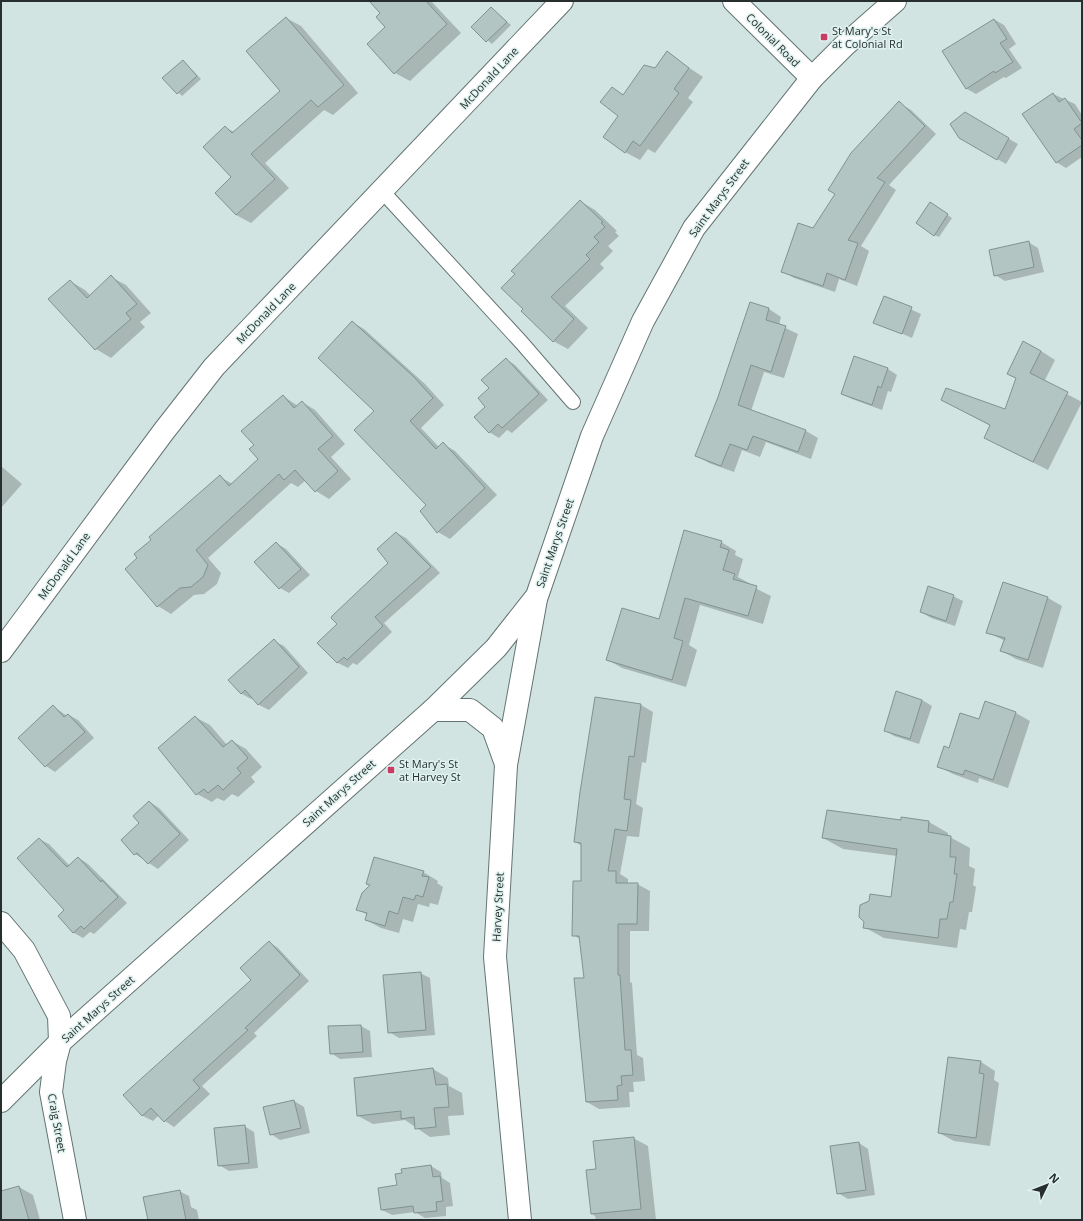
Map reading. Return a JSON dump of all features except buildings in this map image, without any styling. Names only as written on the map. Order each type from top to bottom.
[{"type":"street","name":"McDonald Lane","points":[[1,651],[164,431],[214,367],[562,1]]},
{"type":"street","name":"Colonial Road","points":[[734,1],[812,78]]},
{"type":"street","name":"Saint Marys Street","points":[[1,1101],[60,1042],[433,710],[496,648],[536,596],[592,436],[643,321],[694,228],[812,78],[845,45],[895,1]]},
{"type":"street","name":"Harvey Street","points":[[520,1220],[495,957],[506,765],[536,596]]},
{"type":"street","points":[[433,710],[470,710],[494,728],[506,765]]},
{"type":"street","name":"Craig Street","points":[[1,923],[24,950],[59,1016],[60,1042],[55,1060],[51,1092],[76,1220]]},
{"type":"lane","points":[[382,191],[521,342],[573,402]]},
{"type":"place","name":"St Mary's St at Colonial Rd","points":[[824,37]]},
{"type":"place","name":"St Mary's St at Harvey St","points":[[391,770]]}]
